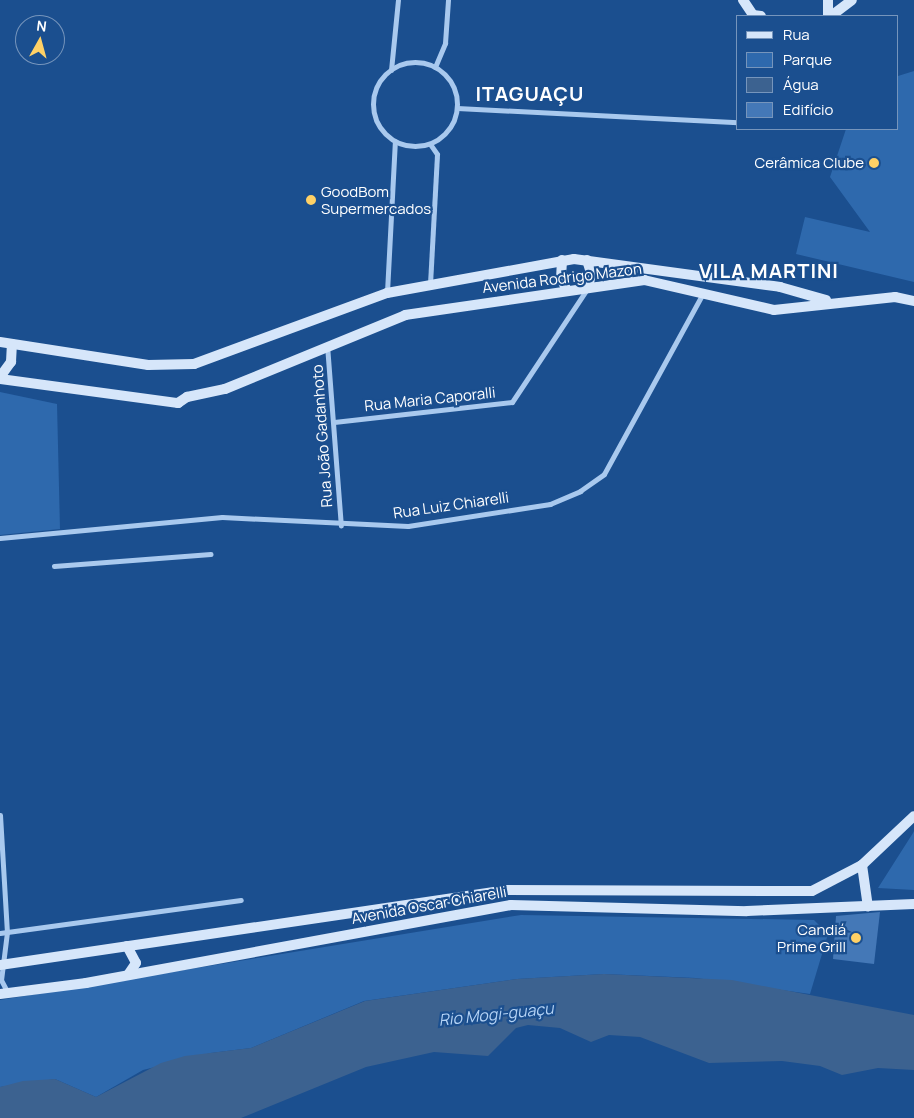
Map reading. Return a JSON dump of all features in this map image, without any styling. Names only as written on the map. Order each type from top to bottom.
[{"type":"street","points":[[391,70],[398,0]]},
{"type":"street","points":[[435,67],[444,43],[448,0]]},
{"type":"street","points":[[828,0],[830,15]]},
{"type":"street","points":[[831,15],[852,0]]},
{"type":"street","points":[[416,62],[435,67],[451,82],[457,108],[446,132],[430,144],[408,145],[395,141],[384,132],[373,106],[381,80],[391,70],[416,62]]},
{"type":"street","points":[[457,108],[736,122]]},
{"type":"street","points":[[387,293],[395,141]]},
{"type":"street","points":[[430,144],[437,154],[430,284]]},
{"type":"street","points":[[562,260],[561,278],[568,291]]},
{"type":"street","name":"Avenida Rodrigo Mazon","points":[[0,342],[148,365],[194,364],[387,293],[562,260],[588,260],[780,287],[832,301]]},
{"type":"street","points":[[588,260],[591,273],[588,288]]},
{"type":"street","name":"Avenida Rodrigo Mazon","points":[[0,378],[178,403],[187,397],[225,389],[327,345],[405,315],[644,280],[702,295],[774,310],[832,301]]},
{"type":"street","name":"Rua Maria Caporalli","points":[[334,422],[512,402],[588,288]]},
{"type":"street","name":"Rua Luiz Chiarelli","points":[[0,538],[222,517],[341,525],[408,526],[550,504],[580,491],[604,474],[702,295]]},
{"type":"street","points":[[832,301],[895,297],[914,301]]},
{"type":"street","points":[[0,378],[11,362],[12,344]]},
{"type":"street","name":"Rua João Gadanhoto","points":[[327,345],[341,525]]},
{"type":"street","points":[[54,566],[211,554]]},
{"type":"street","points":[[0,815],[8,932],[1,980],[4,994]]},
{"type":"street","name":"Avenida Oscar Chiarelli","points":[[3,965],[507,890],[812,891],[862,864],[914,816]]},
{"type":"street","points":[[862,864],[868,907]]},
{"type":"street","points":[[0,933],[241,900]]},
{"type":"street","name":"Avenida Oscar Chiarelli","points":[[4,994],[128,975],[511,905],[747,911],[914,904]]},
{"type":"street","points":[[128,946],[136,963],[128,975]]},
{"type":"green space","name":"Cerâmica Clube","points":[[914,71],[914,282],[796,254],[805,217],[870,232],[830,177],[846,130],[899,130],[899,76]]},
{"type":"green space","points":[[0,392],[57,404],[60,529],[0,535]]},
{"type":"green space","points":[[914,831],[914,890],[878,888],[913,833]]},
{"type":"green space","points":[[521,915],[814,920],[828,934],[810,994],[696,978],[604,974],[517,979],[364,1001],[251,1048],[211,1053],[143,1070],[96,1097],[55,1079],[0,1087],[0,1000]]},
{"type":"water","name":"Rio Mogi-guaçu","points":[[604,974],[732,980],[914,1015],[914,1070],[878,1068],[842,1075],[820,1066],[782,1061],[709,1063],[640,1037],[609,1035],[591,1042],[560,1028],[528,1025],[516,1028],[488,1056],[434,1052],[366,1067],[241,1118],[0,1118],[0,1087],[23,1081],[55,1079],[96,1097],[161,1063],[185,1056],[251,1048],[365,1001],[517,979]]},
{"type":"building","name":"Candiá Prime Grill","points":[[880,912],[874,964],[833,959],[836,916]]},
{"type":"place","name":"Cerâmica Clube","points":[[874,163]]},
{"type":"place","name":"GoodBom Supermercados","points":[[311,200]]},
{"type":"place","name":"Candiá Prime Grill","points":[[856,938]]},
{"type":"district","name":"ITAGUAÇU","points":[[530,93]]},
{"type":"district","name":"VILA MARTINI","points":[[769,270]]}]
